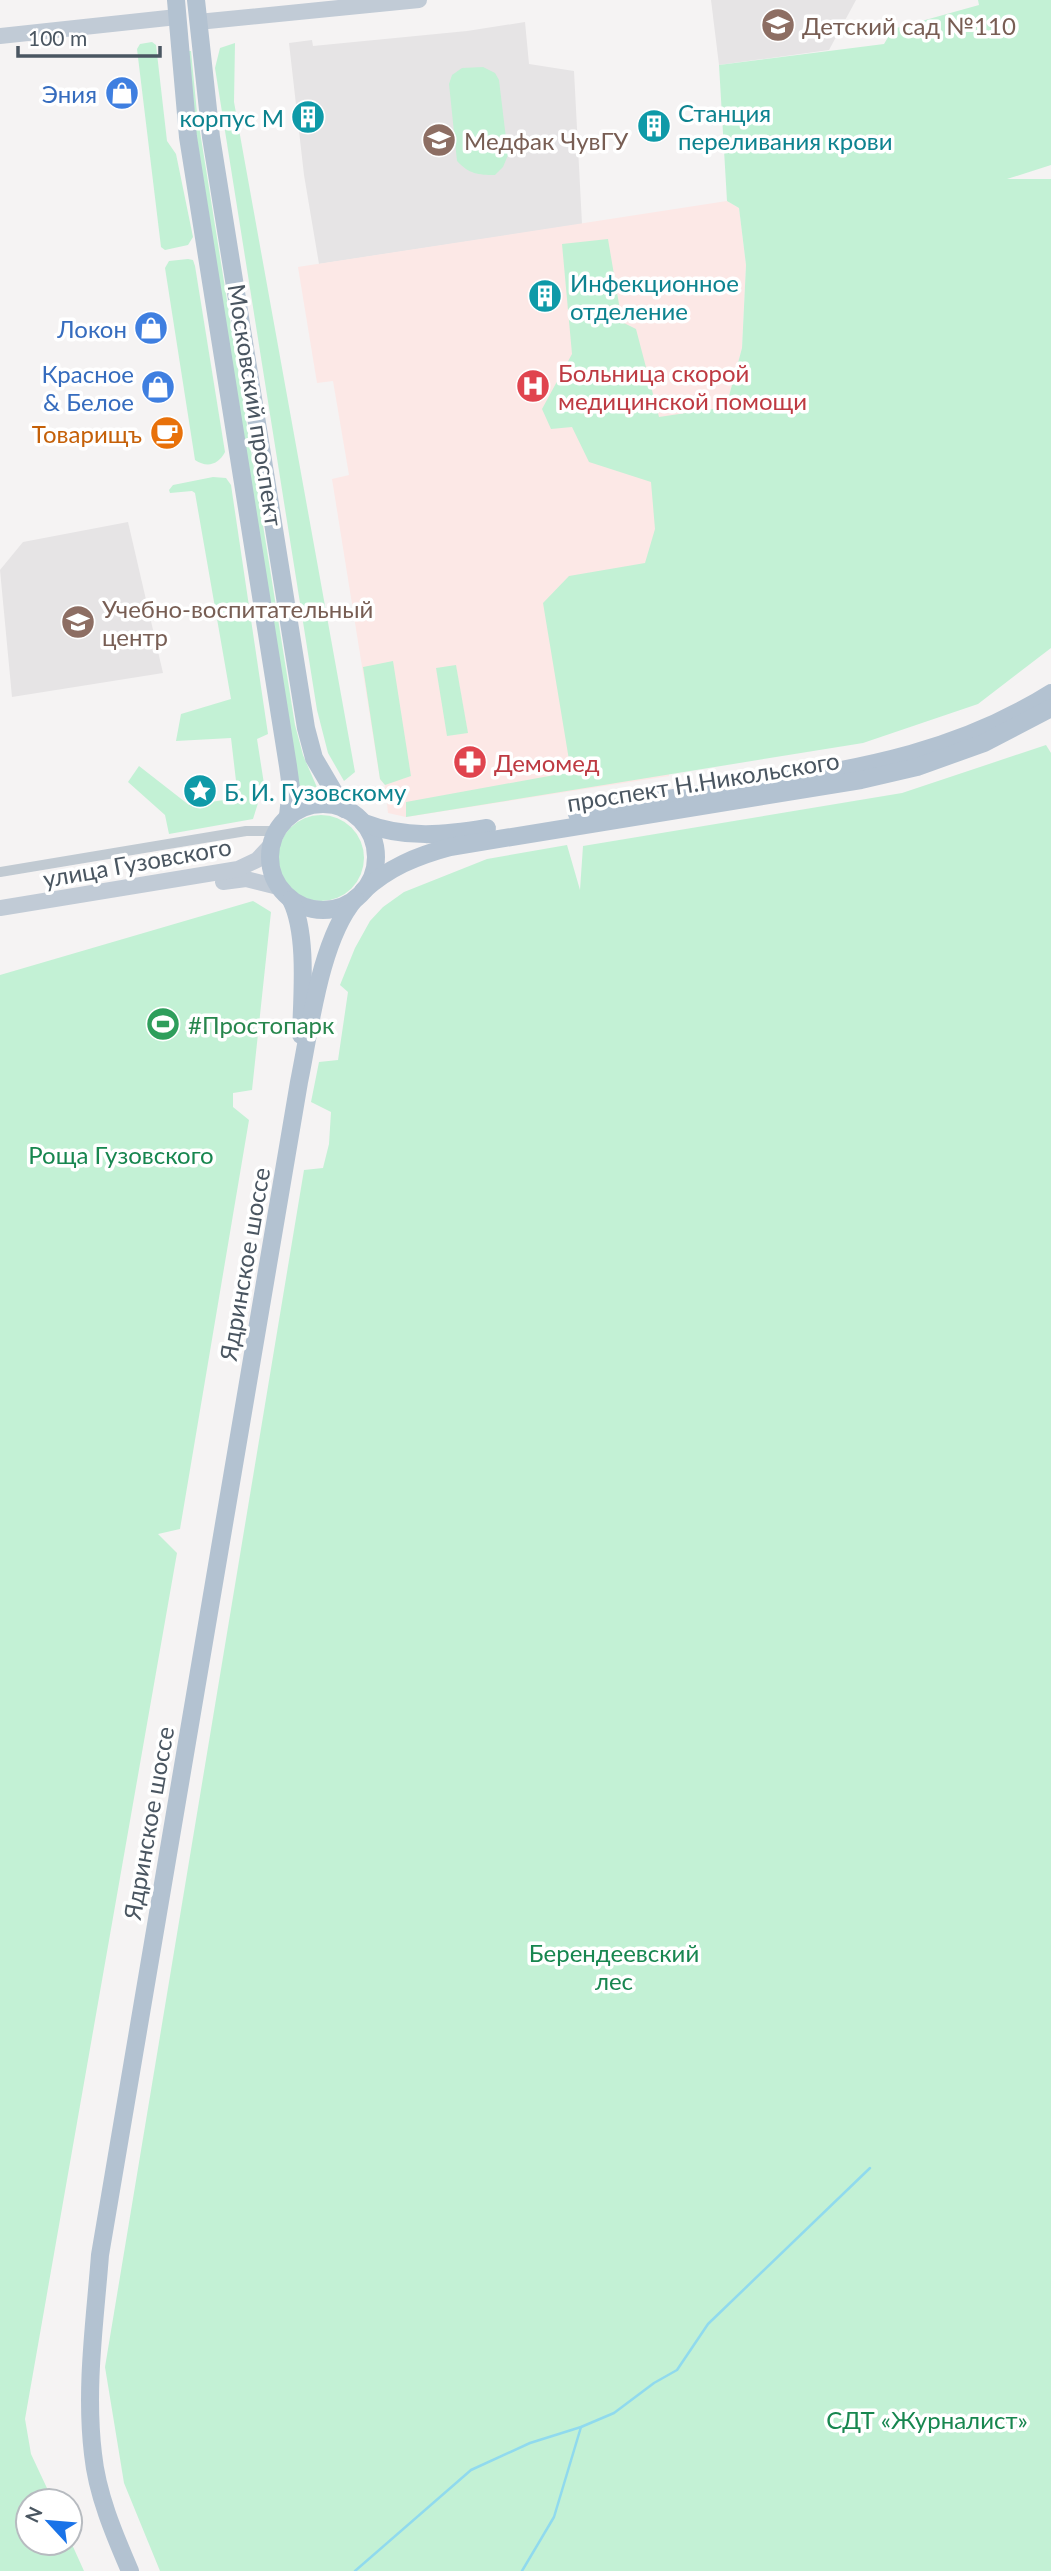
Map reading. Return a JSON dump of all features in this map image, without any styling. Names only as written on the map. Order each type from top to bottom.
[{"type":"main road","points":[[254,13],[333,0]]},
{"type":"main road","points":[[0,36],[176,9],[254,13],[419,0]]},
{"type":"main road","name":"Московский проспект","points":[[176,9],[188,138],[290,777],[291,800],[280,830]]},
{"type":"main road","name":"Московский проспект","points":[[197,12],[211,137],[306,729],[314,758],[344,809]]},
{"type":"main road","name":"проспект Н.Никольского","points":[[364,823],[396,834],[442,834],[834,772],[914,755],[970,736],[1026,709],[1051,693]]},
{"type":"main road","name":"проспект Н.Никольского","points":[[359,895],[400,864],[450,847],[786,794],[917,767],[984,743],[1051,708]]},
{"type":"main road","points":[[318,804],[344,809],[364,823],[374,840],[375,858],[359,895],[338,909],[310,909],[285,894],[270,862],[280,830],[297,810],[318,804]]},
{"type":"main road","name":"улица Гузовского","points":[[0,908],[238,869],[257,860],[280,830]]},
{"type":"main road","name":"улица Гузовского","points":[[0,918],[239,879],[253,880],[285,894]]},
{"type":"main road","name":"Ядринское шоссе","points":[[285,894],[296,911],[300,931],[299,1082]]},
{"type":"main road","name":"Ядринское шоссе","points":[[130,2571],[101,2495],[93,2454],[90,2376],[100,2255],[299,1082],[327,958],[337,926],[359,895]]},
{"type":"street","points":[[0,872],[246,831],[280,830]]},
{"type":"shaded area","name":"Детский сад №110","points":[[711,0],[856,0],[829,50],[719,65]]},
{"type":"shaded area","name":"Медфак ЧувГУ","points":[[525,22],[529,64],[574,71],[582,224],[319,264],[304,175],[289,43],[312,40],[313,46],[467,31]]},
{"type":"shaded area","name":"Больница скорой медицинской помощи","points":[[727,201],[739,208],[746,265],[742,348],[726,407],[659,418],[669,776],[406,817],[388,813],[385,785],[380,779],[332,479],[349,475],[333,381],[317,383],[298,267]]},
{"type":"shaded area","name":"Учебно-воспитательный центр","points":[[128,522],[163,673],[12,697],[0,570],[23,542]]},
{"type":"green space","points":[[978,0],[1051,0],[1051,165],[1007,179],[1051,179],[1051,648],[978,704],[863,743],[406,817],[406,802],[571,772],[543,603],[569,576],[645,563],[655,529],[651,482],[589,462],[572,427],[551,429],[542,409],[572,354],[562,244],[608,239],[622,322],[636,329],[659,417],[726,407],[742,348],[746,265],[739,208],[727,201],[719,65],[884,44],[893,29],[979,5]]},
{"type":"green space","points":[[152,42],[156,45],[167,141],[176,154],[193,237],[188,245],[165,250],[161,247],[137,49],[140,44]]},
{"type":"green space","points":[[235,43],[234,102],[355,772],[344,781],[328,753],[317,710],[215,68],[220,48]]},
{"type":"green space","points":[[186,51],[191,51],[197,113],[295,725],[303,755],[319,792],[318,795],[303,798],[300,796],[193,114]]},
{"type":"green space","points":[[483,67],[495,73],[499,80],[508,155],[503,167],[495,175],[474,173],[457,161],[449,84],[452,75],[462,68]]},
{"type":"green space","points":[[193,260],[195,266],[225,452],[219,460],[208,464],[195,460],[165,268],[169,261]]},
{"type":"green space","points":[[213,477],[226,478],[231,485],[268,734],[257,739],[264,784],[253,819],[169,834],[165,815],[128,782],[139,766],[189,805],[238,798],[231,738],[176,741],[181,714],[231,699],[195,493],[170,493],[169,490],[173,485]]},
{"type":"green space","points":[[393,661],[411,776],[385,785],[380,779],[363,667]]},
{"type":"green space","points":[[456,665],[468,733],[447,736],[436,668]]},
{"type":"green space","name":"Берендеевский лес","points":[[1046,745],[1051,753],[1051,2571],[160,2571],[124,2483],[105,2367],[304,1170],[323,1168],[329,1144],[331,1112],[311,1102],[319,1062],[338,1060],[348,992],[340,985],[355,948],[370,921],[383,907],[404,892],[487,859],[567,845],[580,890],[583,846],[902,793]]},
{"type":"green space","points":[[313,815],[329,815],[352,827],[361,841],[364,858],[361,875],[352,889],[329,901],[313,901],[297,894],[285,882],[278,866],[278,850],[285,834],[297,822]]},
{"type":"green space","name":"Роща Гузовского","points":[[253,901],[271,912],[252,1090],[233,1093],[233,1107],[249,1120],[180,1529],[158,1534],[177,1553],[25,2419],[31,2454],[46,2487],[14,2487],[14,2557],[78,2557],[84,2571],[0,2571],[0,975]]},
{"type":"waterway","points":[[355,2571],[471,2470],[530,2443],[614,2413],[654,2383],[677,2370],[708,2324],[870,2168]]},
{"type":"waterway","points":[[522,2571],[554,2517],[581,2427]]},
{"type":"place","name":"Детский сад №110","points":[[778,25]]},
{"type":"place","name":"Эния","points":[[122,93]]},
{"type":"place","name":"корпус М","points":[[308,117]]},
{"type":"place","name":"Станция переливания крови","points":[[654,126]]},
{"type":"place","name":"Медфак ЧувГУ","points":[[439,140]]},
{"type":"place","name":"Инфекционное отделение","points":[[545,296]]},
{"type":"place","name":"Локон","points":[[151,328]]},
{"type":"place","name":"Больница скорой медицинской помощи","points":[[533,386]]},
{"type":"place","name":"Красное & Белое","points":[[158,387]]},
{"type":"place","name":"Товарищъ","points":[[167,433]]},
{"type":"place","name":"Учебно-воспитательный центр","points":[[78,622]]},
{"type":"place","name":"Демомед","points":[[470,762]]},
{"type":"place","name":"Б. И. Гузовскому","points":[[200,791]]},
{"type":"place","name":"#Простопарк","points":[[163,1024]]},
{"type":"park label","name":"СДТ «Журналист»","points":[[927,2419]]}]
